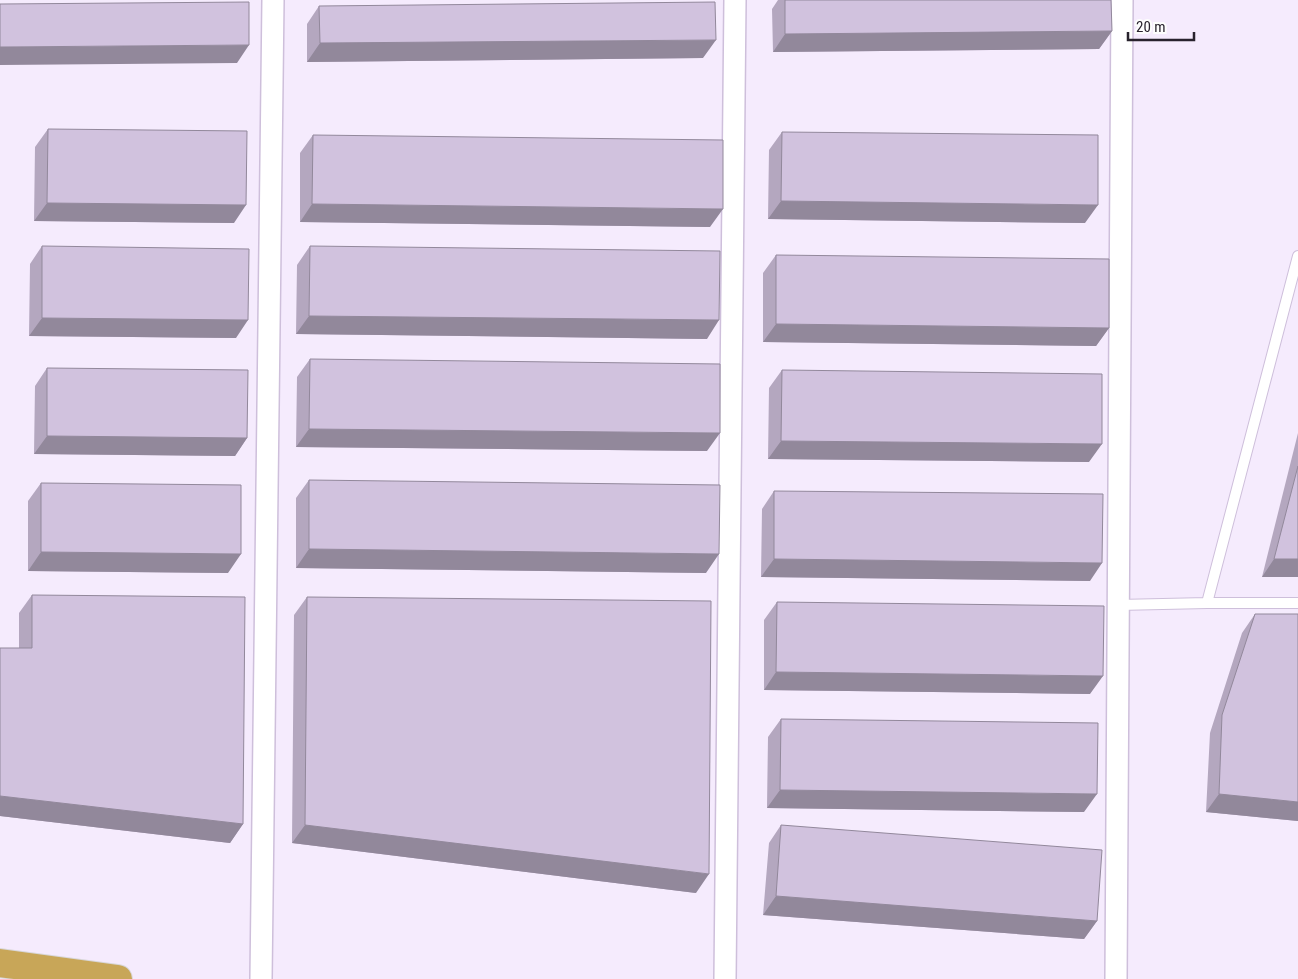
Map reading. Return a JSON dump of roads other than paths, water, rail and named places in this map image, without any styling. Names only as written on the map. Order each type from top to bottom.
[{"type":"highway","points":[[0,963],[118,979]]},
{"type":"street","points":[[261,979],[273,0]]},
{"type":"street","points":[[725,979],[735,0]]},
{"type":"street","points":[[1116,979],[1122,0]]},
{"type":"lane","points":[[1207,603],[1298,256]]},
{"type":"lane","points":[[1118,605],[1298,603]]}]
